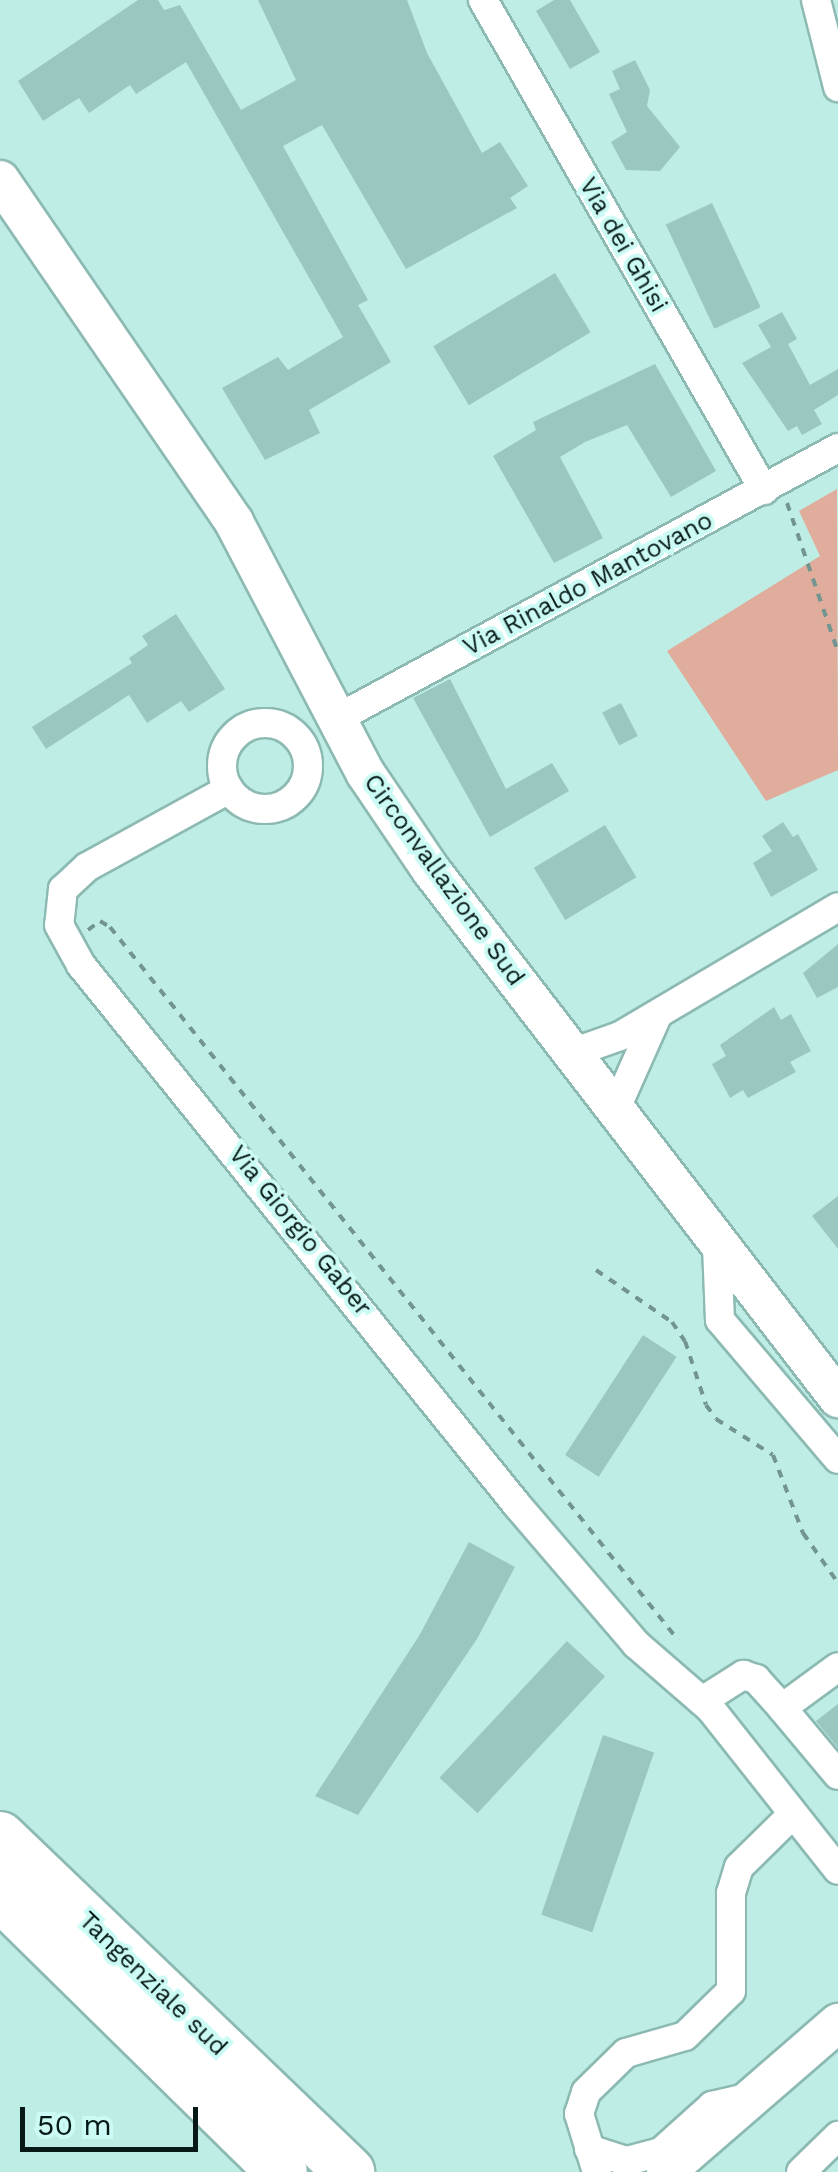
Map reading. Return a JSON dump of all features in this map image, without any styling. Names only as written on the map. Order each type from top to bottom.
[{"type":"highway","name":"Tangenziale sud","points":[[0,1837],[349,2172]]},
{"type":"highway","name":"Tangenziale sud","points":[[0,1895],[282,2172]]},
{"type":"main road","name":"Circonvallazione Sud","points":[[0,180],[234,522],[338,718],[430,870],[838,1398]]},
{"type":"main road","points":[[666,2172],[838,2024]]},
{"type":"street","name":"Via dei Ghisi","points":[[482,0],[775,494]]},
{"type":"street","points":[[816,0],[838,86]]},
{"type":"street","name":"Via Rinaldo Mantovano","points":[[338,718],[775,494],[838,448]]},
{"type":"street","points":[[69,944],[60,925],[63,889],[87,867],[229,790]]},
{"type":"street","points":[[572,1053],[658,1014],[838,906]]},
{"type":"street","name":"Via Giorgio Gaber","points":[[69,944],[517,1505],[636,1644],[702,1701],[834,1864]]},
{"type":"street","points":[[616,1108],[658,1014]]},
{"type":"street","points":[[717,1246],[720,1320],[838,1458]]},
{"type":"street","points":[[782,1708],[838,1666]]},
{"type":"street","points":[[702,1701],[743,1674],[782,1708],[838,1775]]},
{"type":"street","points":[[754,2096],[712,2106],[660,2152],[627,2161],[593,2160],[579,2114],[598,2075],[626,2054],[686,2036],[732,1992],[731,1894],[739,1866],[792,1815]]},
{"type":"street","points":[[694,2172],[741,2132],[754,2096]]},
{"type":"street","points":[[801,2172],[838,2136]]},
{"type":"path","points":[[775,494],[838,652]]},
{"type":"path","points":[[69,944],[100,921],[110,926],[678,1640]]},
{"type":"path","points":[[596,1270],[672,1322],[685,1341],[706,1405],[774,1456],[804,1533],[838,1583]]},
{"type":"shaded area","points":[[837,489],[838,770],[766,801],[667,651],[820,556],[799,511]]},
{"type":"building","points":[[138,0],[158,0],[164,10],[180,5],[241,110],[296,80],[258,0],[407,0],[427,53],[482,153],[500,142],[528,186],[510,198],[517,208],[406,269],[322,125],[283,146],[368,300],[358,305],[391,362],[309,410],[320,433],[265,460],[222,388],[278,357],[288,370],[343,337],[186,62],[136,94],[130,85],[89,113],[79,98],[43,121],[18,81]]},
{"type":"building","points":[[554,0],[570,0],[600,52],[570,69],[536,11]]},
{"type":"building","points":[[635,60],[650,90],[647,106],[680,147],[660,171],[626,170],[611,142],[627,132],[609,94],[620,89],[612,71]]},
{"type":"building","points":[[712,203],[761,307],[714,329],[666,225]]},
{"type":"building","points":[[555,273],[591,332],[469,405],[433,346]]},
{"type":"building","points":[[782,312],[797,339],[788,344],[810,385],[838,369],[838,395],[814,410],[822,424],[802,435],[797,426],[788,431],[742,363],[771,347],[758,325]]},
{"type":"building","points":[[655,364],[716,471],[671,497],[627,425],[585,442],[560,457],[603,538],[554,563],[493,456],[536,430],[533,422]]},
{"type":"building","points":[[176,614],[225,689],[189,712],[181,701],[147,723],[129,695],[46,749],[32,727],[132,663],[129,658],[148,645],[142,636]]},
{"type":"building","points":[[450,679],[506,789],[552,763],[569,791],[490,837],[413,698]]},
{"type":"building","points":[[621,703],[638,736],[619,746],[602,713]]},
{"type":"building","points":[[783,822],[793,837],[798,834],[818,870],[771,897],[753,863],[772,851],[762,836]]},
{"type":"building","points":[[605,825],[636,877],[565,920],[534,868]]},
{"type":"building","points":[[838,944],[838,987],[817,998],[803,973]]},
{"type":"building","points":[[774,1007],[781,1020],[791,1014],[811,1051],[790,1062],[796,1072],[748,1098],[743,1090],[730,1098],[712,1064],[726,1056],[720,1045]]},
{"type":"building","points":[[838,1196],[838,1249],[812,1216]]},
{"type":"building","points":[[643,1335],[677,1357],[599,1477],[565,1455]]},
{"type":"building","points":[[469,1542],[515,1567],[477,1639],[358,1815],[315,1796],[419,1636]]},
{"type":"building","points":[[567,1641],[605,1676],[477,1813],[439,1778]]},
{"type":"building","points":[[838,1704],[838,1748],[816,1721]]},
{"type":"building","points":[[603,1735],[654,1753],[592,1932],[541,1915]]}]
